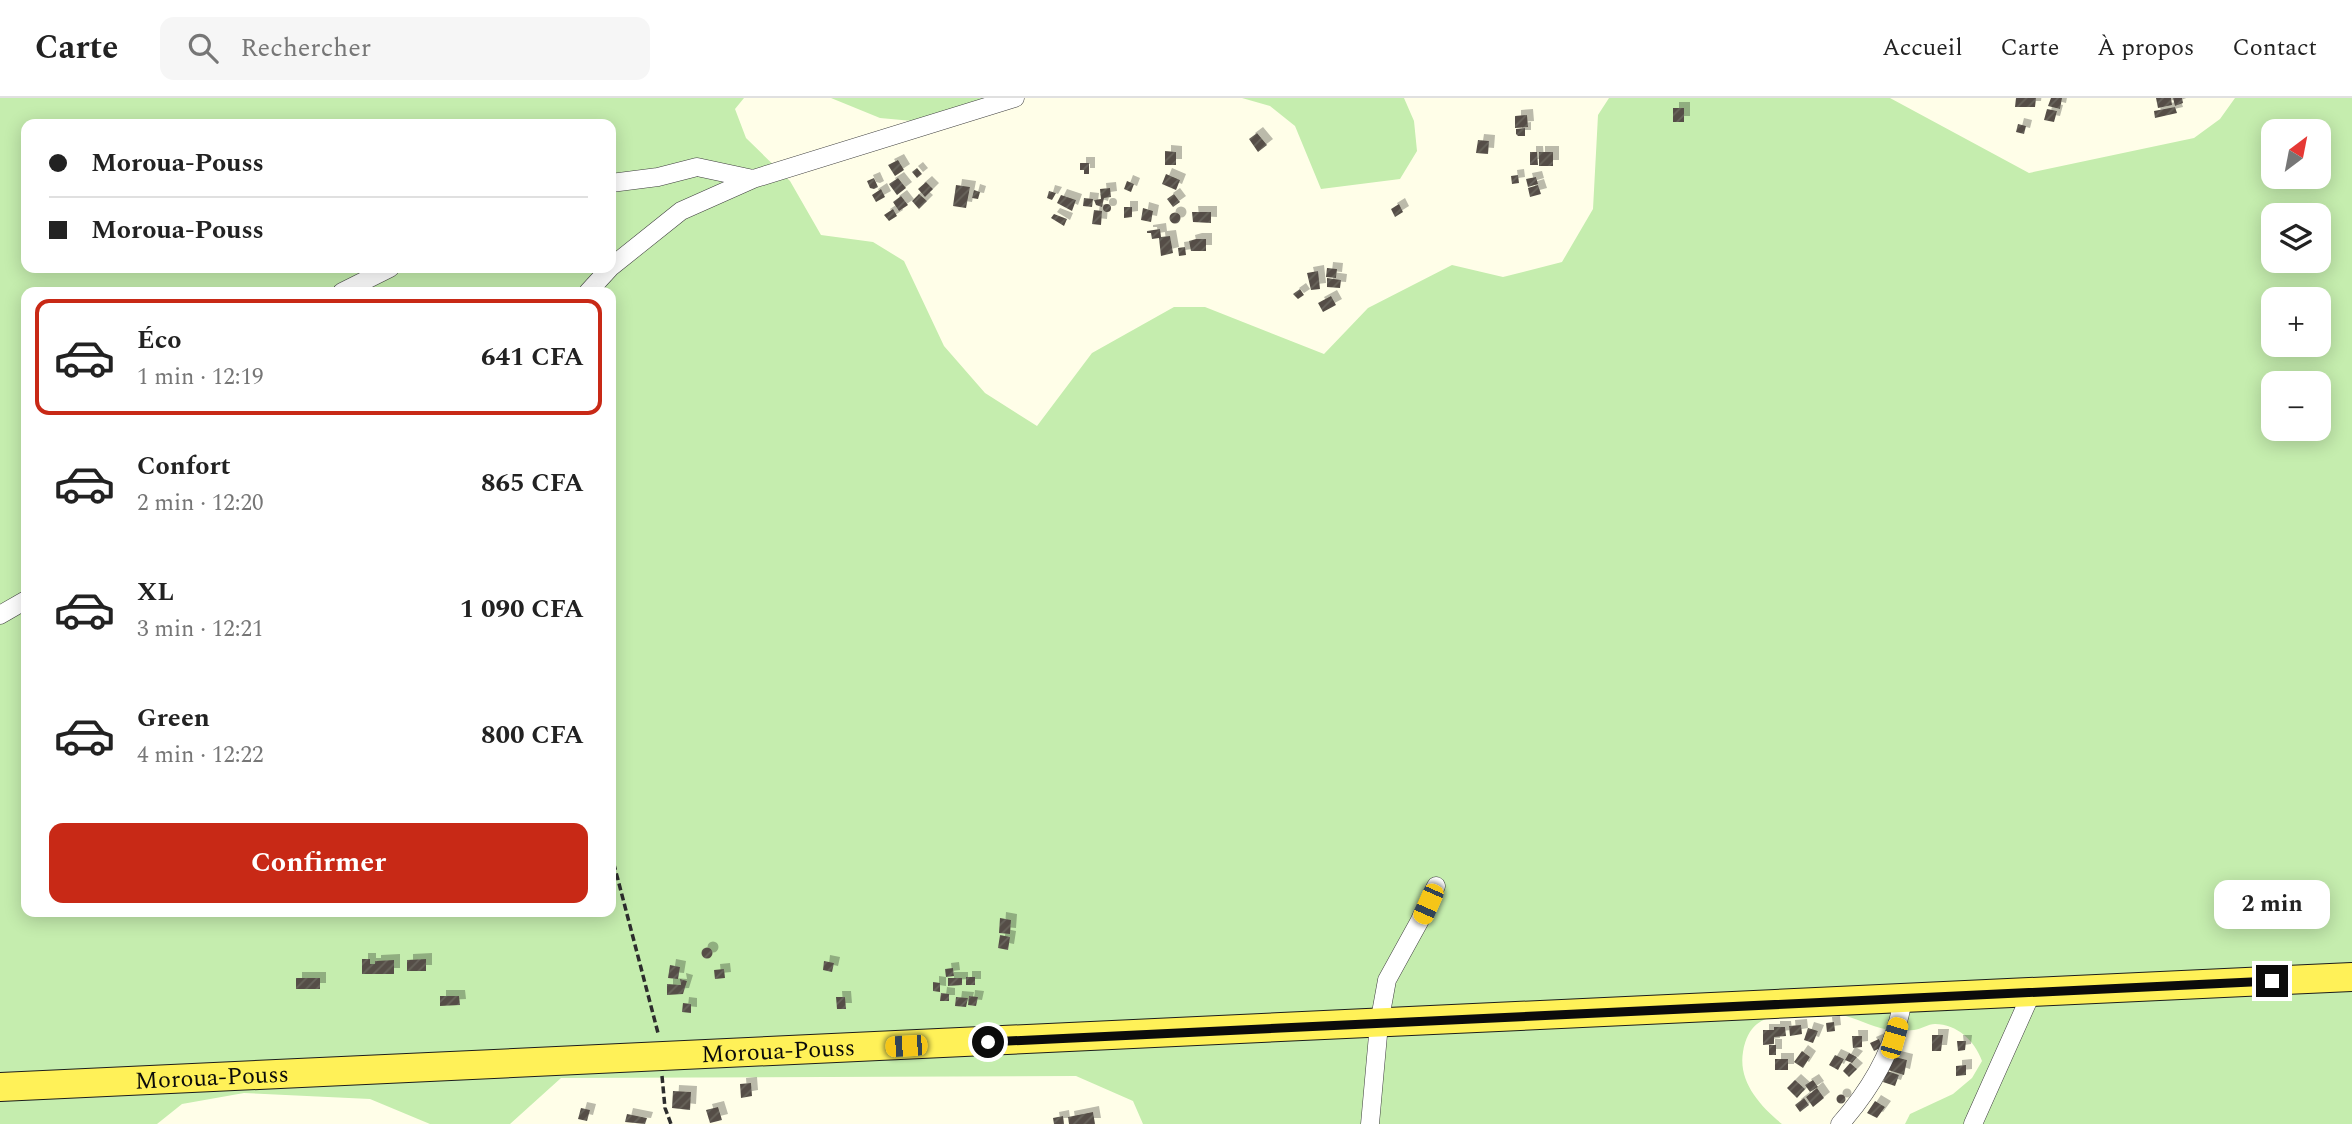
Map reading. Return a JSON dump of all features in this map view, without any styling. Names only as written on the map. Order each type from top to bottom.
[{"type":"main road","name":"Moroua-Pouss","points":[[0,1087],[2352,977]]},
{"type":"street","points":[[616,262],[681,211],[753,179],[1015,98]]},
{"type":"street","points":[[616,182],[658,177],[697,167],[753,179]]},
{"type":"street","points":[[352,287],[380,273]]},
{"type":"street","points":[[592,287],[605,273]]},
{"type":"street","points":[[0,615],[21,603]]},
{"type":"street","points":[[1370,1124],[1379,1024],[1387,980],[1436,886]]},
{"type":"street","points":[[1973,1124],[2032,992]]},
{"type":"street","points":[[1840,1124],[1865,1094],[1890,1046],[1900,1018],[1902,998]]},
{"type":"path","points":[[616,872],[657,1025],[665,1108],[671,1124]]},
{"type":"green space","points":[[0,98],[744,98],[735,109],[746,138],[790,181],[821,235],[873,242],[904,261],[944,346],[985,393],[1037,426],[1092,353],[1174,307],[1205,307],[1324,354],[1368,308],[1452,265],[1503,277],[1562,262],[1593,209],[1598,115],[1609,98],[1890,98],[2029,173],[2194,138],[2220,119],[2235,98],[2352,98],[2352,1124],[1905,1124],[1910,1114],[1953,1094],[1972,1078],[1982,1061],[1975,1047],[1958,1030],[1943,1025],[1892,1030],[1829,1013],[1767,1019],[1752,1029],[1747,1039],[1742,1063],[1747,1083],[1752,1093],[1782,1124],[1143,1124],[1133,1101],[1076,1076],[561,1078],[510,1124],[430,1124],[370,1099],[244,1093],[182,1104],[157,1124],[0,1124]]},
{"type":"green space","points":[[831,98],[1012,98],[945,124],[880,118]]},
{"type":"green space","points":[[1242,98],[1404,98],[1414,121],[1417,151],[1400,179],[1321,189],[1295,126],[1270,106]]},
{"type":"building","points":[[2016,98],[2036,98],[2035,107],[2015,107]]},
{"type":"building","points":[[2051,98],[2062,98],[2060,109],[2048,106]]},
{"type":"building","points":[[2156,98],[2171,98],[2172,105],[2158,108]]},
{"type":"building","points":[[2173,98],[2182,98],[2183,103],[2175,106]]},
{"type":"building","points":[[2175,107],[2177,113],[2155,118],[2154,111]]},
{"type":"building","points":[[1673,108],[1684,108],[1684,122],[1673,122]]},
{"type":"building","points":[[2047,109],[2057,111],[2054,122],[2044,120]]},
{"type":"building","points":[[1527,115],[1528,127],[1515,128],[1515,116]]},
{"type":"building","points":[[2018,124],[2026,126],[2024,134],[2016,132]]},
{"type":"building","points":[[1525,128],[1525,136],[1516,134],[1516,129]]},
{"type":"building","points":[[1257,133],[1267,145],[1258,152],[1249,139]]},
{"type":"building","points":[[1478,140],[1489,141],[1488,154],[1476,153]]},
{"type":"building","points":[[1165,151],[1176,152],[1176,165],[1165,165]]},
{"type":"building","points":[[1530,152],[1537,152],[1538,165],[1530,165]]},
{"type":"building","points":[[1539,152],[1553,152],[1553,166],[1539,166]]},
{"type":"building","points":[[898,160],[904,170],[895,176],[888,165]]},
{"type":"building","points":[[1080,163],[1089,163],[1089,174],[1080,170]]},
{"type":"building","points":[[917,168],[922,174],[917,178],[912,172]]},
{"type":"building","points":[[1166,174],[1180,180],[1176,190],[1162,184]]},
{"type":"building","points":[[1518,175],[1519,183],[1512,184],[1511,176]]},
{"type":"building","points":[[1536,177],[1538,184],[1528,187],[1526,179]]},
{"type":"building","points":[[874,178],[878,187],[874,189],[870,188],[867,181]]},
{"type":"building","points":[[898,178],[906,188],[897,195],[889,184]]},
{"type":"building","points":[[1127,181],[1134,184],[1131,192],[1124,189]]},
{"type":"building","points":[[926,182],[933,189],[925,197],[918,189]]},
{"type":"building","points":[[956,185],[970,187],[966,208],[953,206]]},
{"type":"building","points":[[1538,185],[1541,194],[1530,197],[1528,188]]},
{"type":"building","points":[[1110,188],[1111,197],[1104,198],[1102,207],[1096,205],[1094,200],[1101,199],[1100,189]]},
{"type":"building","points":[[881,189],[885,197],[876,202],[872,195]]},
{"type":"building","points":[[974,190],[980,192],[978,199],[972,198]]},
{"type":"building","points":[[1049,191],[1056,193],[1052,200],[1047,198]]},
{"type":"building","points":[[919,194],[927,201],[919,209],[912,201]]},
{"type":"building","points":[[1174,194],[1180,202],[1173,207],[1167,199]]},
{"type":"building","points":[[1061,195],[1076,200],[1072,211],[1057,203]]},
{"type":"building","points":[[901,196],[908,205],[899,211],[893,202]]},
{"type":"building","points":[[1084,198],[1093,199],[1092,207],[1083,206]]},
{"type":"building","points":[[1107,204],[1111,208],[1107,212],[1103,208]]},
{"type":"building","points":[[1399,204],[1403,212],[1395,217],[1391,209]]},
{"type":"building","points":[[1124,207],[1132,207],[1132,217],[1124,218]]},
{"type":"building","points":[[1143,208],[1153,211],[1151,222],[1141,220]]},
{"type":"building","points":[[893,209],[897,216],[889,221],[884,215]]},
{"type":"building","points":[[1094,210],[1102,211],[1101,225],[1092,224]]},
{"type":"building","points":[[1192,212],[1211,212],[1211,223],[1193,222]]},
{"type":"building","points":[[1175,213],[1179,214],[1179,222],[1175,223],[1171,222],[1170,218],[1171,214]]},
{"type":"building","points":[[1054,214],[1067,219],[1064,226],[1051,218]]},
{"type":"building","points":[[1160,229],[1161,237],[1170,236],[1173,253],[1161,256],[1159,238],[1152,239],[1151,233],[1147,233]]},
{"type":"building","points":[[1206,239],[1206,251],[1191,251],[1189,241]]},
{"type":"building","points":[[1185,247],[1186,255],[1179,256],[1178,248]]},
{"type":"building","points":[[1327,268],[1337,269],[1336,278],[1326,277]]},
{"type":"building","points":[[1318,271],[1320,289],[1311,290],[1307,273]]},
{"type":"building","points":[[1327,278],[1341,280],[1340,288],[1327,287]]},
{"type":"building","points":[[1300,289],[1304,295],[1298,299],[1293,294]]},
{"type":"building","points":[[1331,296],[1336,305],[1323,312],[1318,303]]},
{"type":"building","points":[[1000,918],[1011,920],[1010,934],[999,933]]},
{"type":"building","points":[[1000,935],[1010,937],[1008,950],[998,948]]},
{"type":"building","points":[[707,948],[711,949],[711,957],[707,958],[703,957],[702,953],[703,949]]},
{"type":"building","points":[[362,959],[370,959],[370,964],[375,964],[375,961],[394,960],[394,974],[362,974]]},
{"type":"building","points":[[426,959],[426,971],[407,971],[407,960]]},
{"type":"building","points":[[824,961],[834,963],[832,972],[823,970]]},
{"type":"building","points":[[670,965],[680,967],[678,979],[668,978]]},
{"type":"building","points":[[953,968],[954,976],[946,977],[945,969]]},
{"type":"building","points":[[724,969],[725,978],[715,979],[714,970]]},
{"type":"building","points":[[966,977],[975,977],[975,985],[966,985]]},
{"type":"building","points":[[296,978],[320,978],[320,989],[296,989]]},
{"type":"building","points":[[948,978],[962,978],[962,985],[948,986]]},
{"type":"building","points":[[680,979],[687,981],[683,994],[667,995],[667,984],[681,985]]},
{"type":"building","points":[[933,982],[940,983],[940,992],[933,991]]},
{"type":"building","points":[[941,993],[949,994],[949,1001],[940,1001]]},
{"type":"building","points":[[440,996],[459,996],[460,1005],[440,1006]]},
{"type":"building","points":[[969,996],[978,997],[976,1006],[968,1005]]},
{"type":"building","points":[[836,997],[845,997],[846,1009],[837,1009]]},
{"type":"building","points":[[956,997],[968,998],[966,1007],[955,1006]]},
{"type":"building","points":[[683,1003],[691,1004],[691,1013],[682,1012]]},
{"type":"building","points":[[1834,1022],[1835,1031],[1827,1032],[1826,1023]]},
{"type":"building","points":[[1801,1025],[1802,1034],[1790,1036],[1789,1026]]},
{"type":"building","points":[[1774,1027],[1785,1027],[1786,1036],[1774,1037],[1774,1044],[1763,1045],[1763,1030],[1774,1030]]},
{"type":"building","points":[[1808,1028],[1818,1031],[1813,1043],[1804,1040]]},
{"type":"building","points":[[1932,1035],[1943,1035],[1941,1051],[1932,1051]]},
{"type":"building","points":[[1852,1036],[1862,1036],[1862,1047],[1853,1048]]},
{"type":"building","points":[[1879,1039],[1882,1047],[1874,1051],[1870,1043]]},
{"type":"building","points":[[1957,1041],[1966,1041],[1965,1050],[1958,1051]]},
{"type":"building","points":[[1769,1045],[1776,1045],[1776,1055],[1769,1055]]},
{"type":"building","points":[[1802,1051],[1810,1057],[1803,1068],[1794,1062]]},
{"type":"building","points":[[1849,1053],[1857,1057],[1852,1063],[1845,1060]]},
{"type":"building","points":[[1835,1055],[1844,1059],[1838,1070],[1829,1065]]},
{"type":"building","points":[[1891,1056],[1907,1060],[1904,1075],[1888,1070]]},
{"type":"building","points":[[1775,1059],[1788,1059],[1788,1070],[1775,1070]]},
{"type":"building","points":[[1850,1063],[1857,1069],[1849,1077],[1843,1071]]},
{"type":"building","points":[[1966,1065],[1966,1075],[1956,1076],[1956,1066]]},
{"type":"building","points":[[1887,1071],[1899,1075],[1895,1086],[1883,1082]]},
{"type":"building","points":[[1795,1080],[1805,1089],[1797,1098],[1787,1088]]},
{"type":"building","points":[[1813,1080],[1818,1087],[1810,1092],[1805,1085]]},
{"type":"building","points":[[751,1083],[752,1096],[741,1098],[740,1084]]},
{"type":"building","points":[[1817,1088],[1824,1098],[1813,1107],[1806,1097]]},
{"type":"building","points":[[673,1091],[691,1092],[690,1110],[672,1108]]},
{"type":"building","points":[[1841,1095],[1845,1099],[1841,1103],[1837,1099]]},
{"type":"building","points":[[1804,1098],[1809,1105],[1800,1112],[1795,1105]]},
{"type":"building","points":[[1875,1101],[1885,1107],[1877,1118],[1867,1113]]},
{"type":"building","points":[[718,1107],[722,1120],[710,1123],[706,1110]]},
{"type":"building","points":[[581,1108],[590,1110],[587,1121],[578,1119]]},
{"type":"building","points":[[1093,1112],[1095,1124],[1069,1124],[1068,1117]]},
{"type":"building","points":[[627,1114],[647,1118],[645,1124],[625,1122]]},
{"type":"building","points":[[1063,1116],[1064,1124],[1054,1124],[1053,1118]]},
{"type":"route","points":[[988,1042],[2272,981]]}]
